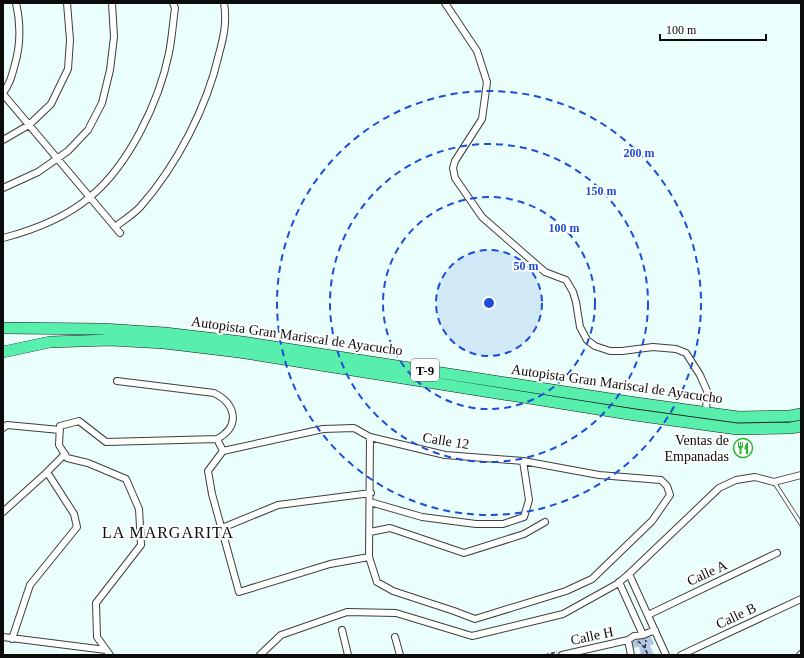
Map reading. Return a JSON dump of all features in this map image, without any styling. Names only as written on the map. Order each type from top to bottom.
[{"type":"highway","name":"Autopista Gran Mariscal de Ayacucho","points":[[3,328],[49,328],[165,333],[242,342],[636,403],[706,412],[738,416],[790,416],[801,414]]},
{"type":"highway","name":"Autopista Gran Mariscal de Ayacucho","points":[[3,352],[50,342],[110,340],[164,343],[239,352],[635,415],[737,429],[791,428],[801,426]]},
{"type":"street","points":[[16,3],[20,28],[20,44],[13,73],[3,93],[120,233]]},
{"type":"street","points":[[3,140],[30,125],[51,104],[68,69],[70,40],[67,3]]},
{"type":"street","points":[[3,188],[38,172],[68,151],[88,130],[102,103],[110,70],[114,37],[112,3]]},
{"type":"street","points":[[3,238],[27,232],[57,219],[90,197],[108,178],[124,157],[146,122],[161,82],[169,52],[174,3]]},
{"type":"street","points":[[115,227],[140,207],[163,178],[192,129],[206,96],[218,61],[226,16],[224,3]]},
{"type":"street","points":[[445,3],[477,51],[487,82],[482,119],[455,161],[453,168],[455,178],[482,217],[546,272],[566,280],[573,292],[580,328],[584,336],[591,343],[610,351],[653,347],[676,349],[686,353],[700,375],[707,391],[706,412]]},
{"type":"street","points":[[108,653],[96,637],[96,603],[141,545],[140,509],[126,479],[88,463],[67,458],[59,445],[60,426],[79,421],[106,442],[217,439],[225,434],[231,427],[233,415],[228,402],[222,396],[214,393],[117,381]]},
{"type":"street","points":[[3,428],[7,425],[60,430]]},
{"type":"street","name":"Calle 12","points":[[223,451],[322,429],[354,428],[370,437],[445,455],[523,461],[599,475],[661,480],[667,486],[670,495],[652,521],[592,579],[566,591],[475,619],[393,591],[377,582],[369,557]]},
{"type":"street","points":[[217,439],[223,451],[208,471],[212,494],[239,592],[330,564],[369,557],[370,437]]},
{"type":"street","points":[[3,512],[47,472],[64,454]]},
{"type":"street","points":[[370,502],[422,517],[476,524],[503,524],[524,517],[529,500],[523,461]]},
{"type":"street","points":[[12,639],[30,585],[77,527],[74,514],[47,472]]},
{"type":"street","points":[[260,655],[281,635],[347,612],[396,613],[472,636],[563,614],[619,582],[629,574],[719,488],[736,480],[755,477],[774,482],[801,475]]},
{"type":"street","points":[[222,528],[278,505],[370,493]]},
{"type":"street","points":[[370,532],[390,528],[464,553],[524,534],[545,522]]},
{"type":"street","name":"Calle A","points":[[648,615],[777,554]]},
{"type":"street","points":[[629,574],[666,655]]},
{"type":"street","points":[[619,582],[644,637]]},
{"type":"street","name":"Calle B","points":[[681,655],[801,600]]},
{"type":"street","points":[[342,630],[348,655]]},
{"type":"street","name":"Calle H","points":[[561,653],[628,640],[634,636],[644,637],[655,630]]},
{"type":"street","points":[[3,637],[108,653]]},
{"type":"street","points":[[396,637],[400,655]]},
{"type":"street","points":[[628,640],[631,655]]},
{"type":"lane","points":[[774,482],[801,524]]},
{"type":"path","points":[[644,637],[645,648],[648,655]]},
{"type":"path","points":[[637,640],[645,648]]},
{"type":"path","points":[[545,655],[561,653]]},
{"type":"green space","points":[[646,636],[651,637],[654,643],[650,646],[654,655],[641,655],[639,647],[633,648],[632,641]]},
{"type":"place","name":"Ventas de Empanadas","points":[[743,448]]},
{"type":"district","name":"LA MARGARITA","points":[[168,532]]}]
